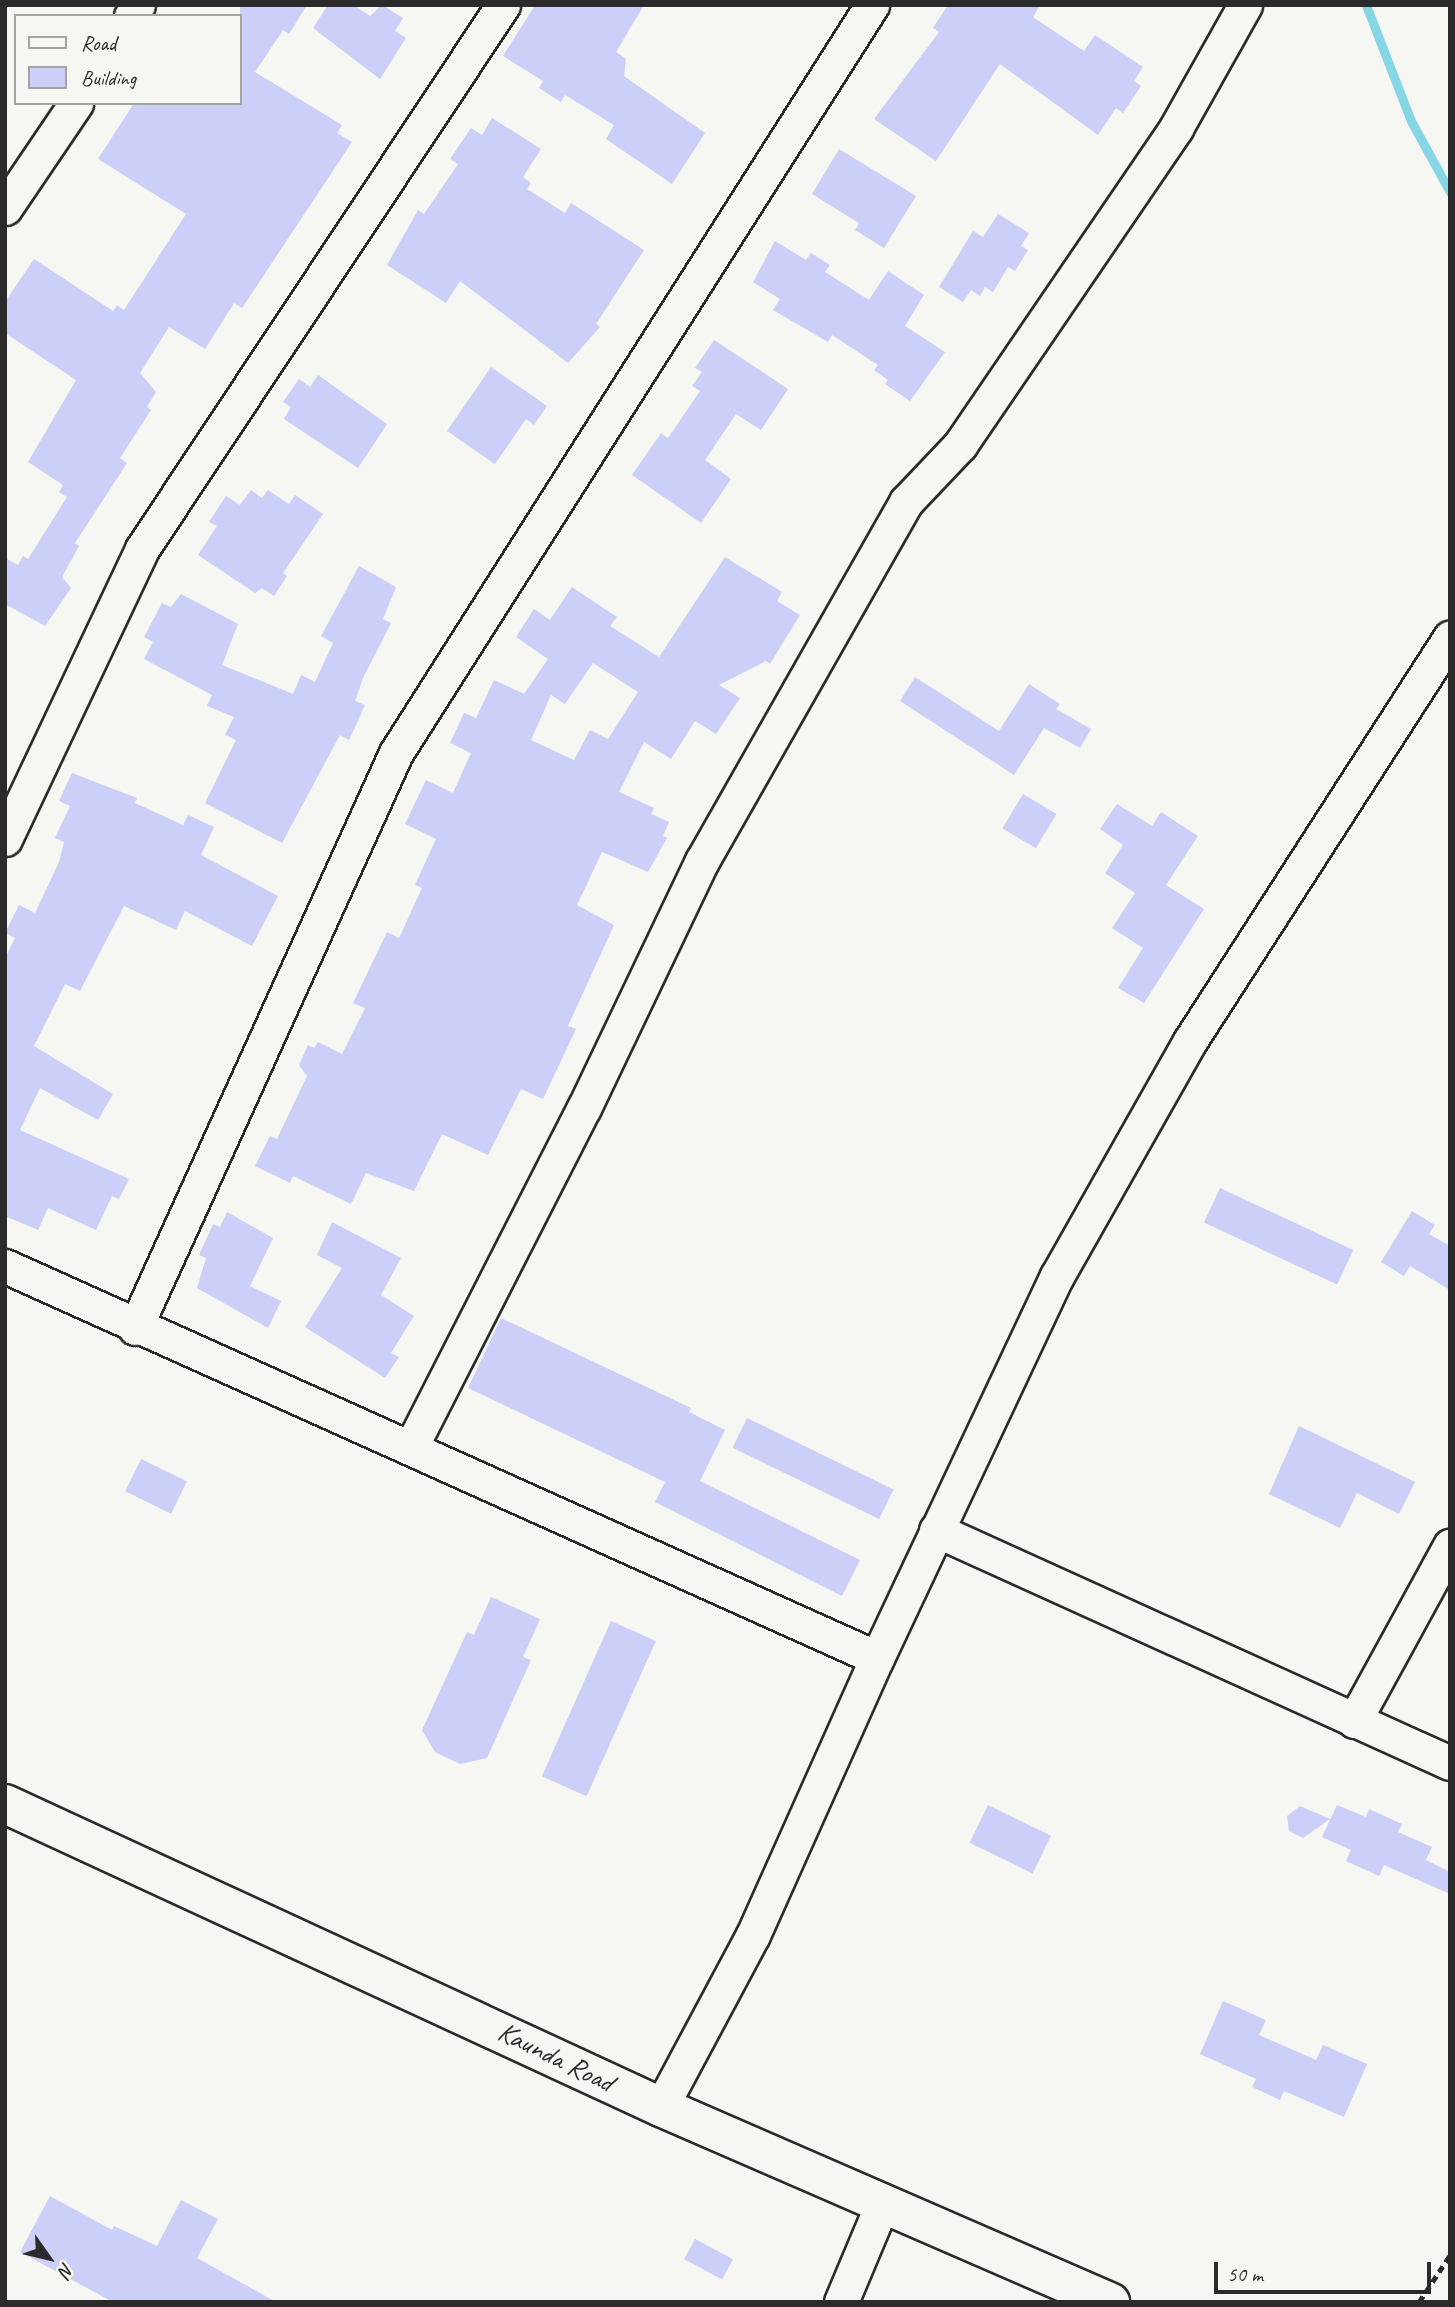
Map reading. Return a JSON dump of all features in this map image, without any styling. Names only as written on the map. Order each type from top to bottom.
[{"type":"main road","name":"Kaunda Road","points":[[5,1804],[661,2106],[1110,2302]]},
{"type":"street","points":[[5,839],[142,550],[503,5]]},
{"type":"street","points":[[135,1328],[396,753],[872,5]]},
{"type":"street","points":[[411,1447],[584,1108],[702,861],[906,502],[968,434],[1176,128],[1245,5]]},
{"type":"street","points":[[5,208],[75,105]]},
{"type":"street","points":[[661,2106],[753,1936],[1013,1362],[1117,1167],[1320,832],[1450,637]]},
{"type":"street","points":[[5,1266],[135,1328],[411,1447],[877,1658]]},
{"type":"street","points":[[936,1531],[1450,1763]]},
{"type":"street","points":[[1354,1721],[1450,1546]]},
{"type":"street","points":[[841,2302],[883,2202]]},
{"type":"path","points":[[1419,2302],[1450,2255]]},
{"type":"building","points":[[240,5],[307,5],[289,34],[283,30],[255,72],[342,125],[337,133],[352,142],[242,308],[234,303],[205,349],[169,327],[140,373],[156,392],[147,407],[151,410],[120,458],[127,463],[75,543],[79,546],[62,577],[71,588],[45,626],[5,604],[5,558],[18,565],[23,556],[28,559],[67,497],[59,492],[63,485],[28,462],[76,380],[5,333],[5,302],[34,259],[113,311],[117,305],[124,310],[186,214],[98,159],[133,105],[242,105]]},
{"type":"building","points":[[328,5],[353,5],[370,16],[382,5],[403,18],[395,31],[406,38],[380,79],[313,28]]},
{"type":"building","points":[[535,5],[644,5],[616,52],[626,59],[624,76],[705,133],[672,184],[606,139],[614,125],[565,95],[561,102],[539,88],[543,81],[503,56]]},
{"type":"building","points":[[948,5],[1040,5],[1033,17],[1084,51],[1095,35],[1143,67],[1134,81],[1141,86],[1123,113],[1116,108],[1098,135],[1000,64],[936,161],[874,119],[939,32],[933,28]]},
{"type":"building","points":[[492,118],[541,149],[523,177],[531,183],[527,189],[565,213],[571,203],[644,250],[596,324],[600,327],[568,363],[460,281],[446,303],[387,265],[418,210],[424,214],[458,164],[450,159],[471,128],[482,135]]},
{"type":"building","points":[[839,149],[916,196],[884,248],[855,230],[859,223],[812,194]]},
{"type":"building","points":[[998,214],[1029,233],[1021,246],[1028,250],[1015,271],[1008,267],[993,292],[985,287],[980,296],[971,290],[963,302],[939,287],[973,231],[983,237]]},
{"type":"building","points":[[775,241],[806,260],[811,253],[830,265],[825,272],[869,300],[888,271],[924,295],[905,326],[945,352],[910,401],[885,384],[888,380],[874,370],[878,365],[832,335],[828,342],[773,310],[780,299],[753,282]]},
{"type":"building","points":[[714,340],[788,389],[761,430],[736,414],[705,460],[731,479],[701,523],[632,475],[661,433],[668,438],[700,391],[692,386],[702,372],[695,368]]},
{"type":"building","points":[[491,367],[547,406],[534,425],[526,419],[495,464],[447,431]]},
{"type":"building","points":[[318,375],[387,424],[358,468],[284,419],[291,407],[283,402],[299,379],[310,387]]},
{"type":"building","points":[[251,490],[262,498],[268,490],[289,504],[295,495],[323,514],[283,573],[287,576],[274,596],[262,588],[255,593],[198,555],[217,526],[209,522],[226,496],[240,505]]},
{"type":"building","points":[[725,557],[782,592],[777,601],[800,615],[770,664],[766,661],[719,685],[740,698],[716,734],[695,721],[671,759],[644,742],[619,792],[654,808],[651,814],[669,822],[663,836],[667,838],[648,872],[602,852],[577,905],[614,925],[568,1026],[576,1029],[543,1099],[521,1089],[488,1155],[442,1134],[414,1191],[366,1173],[351,1204],[293,1176],[290,1183],[255,1166],[270,1136],[277,1139],[307,1076],[299,1065],[308,1045],[314,1048],[318,1042],[342,1054],[365,1008],[353,1003],[387,932],[399,938],[422,888],[415,885],[436,839],[405,824],[426,780],[453,793],[471,753],[450,743],[464,713],[476,718],[494,680],[524,694],[548,659],[516,637],[534,609],[550,620],[572,587],[617,617],[610,626],[659,657]],"holes":[[[593,663],[638,692],[608,739],[590,730],[574,760],[531,740],[551,695],[565,704]]]},
{"type":"building","points":[[359,566],[396,587],[383,619],[391,623],[363,678],[355,701],[365,705],[349,740],[340,735],[282,843],[205,803],[236,740],[225,735],[234,717],[207,706],[212,695],[144,659],[153,642],[144,637],[162,603],[171,607],[181,594],[238,624],[222,665],[293,694],[301,675],[315,682],[333,643],[321,636]]},
{"type":"building","points":[[915,677],[999,731],[1029,684],[1060,704],[1056,709],[1091,729],[1080,748],[1044,728],[1014,775],[900,701]]},
{"type":"building","points":[[72,773],[137,798],[135,803],[183,825],[188,815],[214,827],[201,855],[278,896],[252,946],[185,911],[176,930],[124,906],[80,991],[65,984],[34,1046],[113,1094],[98,1120],[40,1088],[20,1130],[129,1179],[119,1199],[112,1196],[96,1230],[48,1208],[38,1230],[5,1216],[5,958],[15,938],[5,933],[19,905],[35,913],[59,862],[64,842],[55,838],[70,806],[59,801]]},
{"type":"building","points":[[1023,794],[1056,814],[1036,848],[1002,828]]},
{"type":"building","points":[[1117,804],[1152,826],[1161,812],[1198,836],[1166,885],[1204,909],[1144,1003],[1118,988],[1143,948],[1112,928],[1135,893],[1105,873],[1123,845],[1100,829]]},
{"type":"building","points":[[1220,1188],[1353,1250],[1337,1285],[1204,1222]]},
{"type":"building","points":[[1412,1211],[1435,1225],[1429,1234],[1450,1246],[1450,1290],[1410,1266],[1404,1276],[1381,1262]]},
{"type":"building","points":[[227,1212],[273,1238],[250,1286],[281,1301],[268,1328],[197,1288],[206,1258],[199,1255],[213,1224],[220,1227]]},
{"type":"building","points":[[332,1222],[401,1258],[381,1295],[414,1316],[391,1353],[399,1357],[385,1378],[305,1327],[342,1268],[317,1255]]},
{"type":"building","points":[[501,1318],[691,1408],[689,1412],[725,1430],[700,1481],[860,1560],[842,1596],[655,1502],[665,1482],[468,1388]]},
{"type":"building","points":[[747,1418],[894,1489],[879,1519],[733,1448]]},
{"type":"building","points":[[1299,1426],[1415,1482],[1399,1514],[1357,1493],[1340,1528],[1269,1494]]},
{"type":"building","points":[[141,1459],[187,1481],[171,1514],[125,1491]]},
{"type":"building","points":[[491,1597],[540,1619],[523,1657],[531,1660],[487,1758],[460,1764],[435,1752],[422,1730],[467,1632],[474,1635]]},
{"type":"building","points":[[611,1621],[656,1641],[587,1796],[542,1776]]},
{"type":"building","points":[[988,1805],[1051,1836],[1033,1873],[970,1843]]},
{"type":"building","points":[[1337,1805],[1366,1817],[1369,1809],[1402,1824],[1398,1832],[1432,1847],[1426,1860],[1450,1872],[1450,1894],[1384,1865],[1379,1876],[1346,1861],[1351,1850],[1322,1837]]},
{"type":"building","points":[[1300,1806],[1330,1819],[1303,1838],[1289,1831],[1287,1816]]},
{"type":"building","points":[[1223,2001],[1266,2020],[1259,2035],[1316,2060],[1323,2045],[1367,2064],[1344,2117],[1284,2091],[1280,2100],[1252,2087],[1256,2079],[1200,2054]]},
{"type":"building","points":[[50,2196],[112,2230],[114,2226],[157,2246],[181,2200],[218,2219],[197,2258],[276,2302],[113,2302],[20,2252]]},
{"type":"building","points":[[695,2239],[733,2259],[722,2279],[684,2259]]},
{"type":"waterway","points":[[1366,5],[1411,121],[1450,192]]}]
